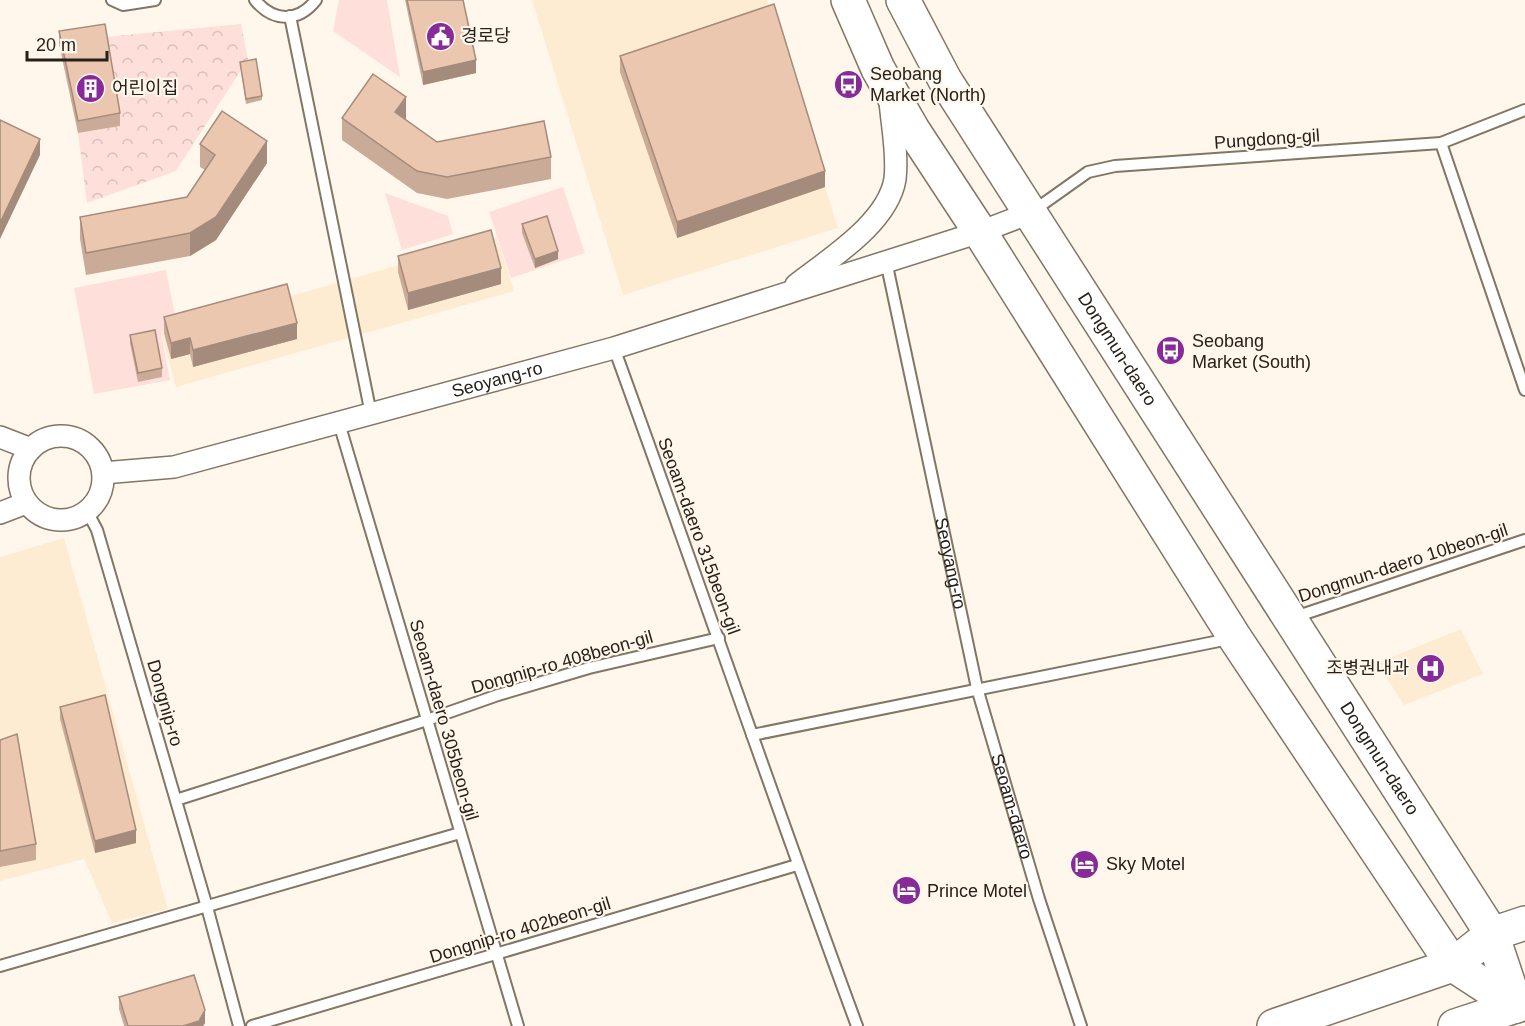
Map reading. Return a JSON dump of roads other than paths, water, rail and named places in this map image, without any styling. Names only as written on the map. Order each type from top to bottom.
[{"type":"main road","points":[[848,0],[867,47],[913,130],[980,232],[1235,638],[1453,965],[1521,1004]]},
{"type":"main road","name":"Dongmun-daero","points":[[903,0],[945,80],[1492,934],[1521,1004]]},
{"type":"main road","points":[[1274,1026],[1453,965],[1492,934],[1525,923]]},
{"type":"main road","points":[[1455,1026],[1521,1004]]},
{"type":"street","points":[[785,293],[869,226],[890,195],[895,181],[896,164],[888,88]]},
{"type":"street","name":"Seoyang-ro","points":[[103,473],[174,467],[614,348],[980,232],[1030,213]]},
{"type":"street","points":[[57,436],[71,437],[83,442],[99,460],[103,473],[103,485],[99,497],[87,511],[78,517],[64,520],[50,519],[36,513],[26,502],[20,489],[19,475],[23,461],[31,449],[57,436]]},
{"type":"street","points":[[0,438],[31,449]]},
{"type":"street","points":[[0,513],[26,502]]},
{"type":"lane","points":[[112,0],[123,5],[155,0]]},
{"type":"lane","points":[[255,0],[273,15],[290,16],[297,16],[316,0]]},
{"type":"lane","points":[[290,16],[371,414]]},
{"type":"lane","name":"Pungdong-gil","points":[[1030,213],[1088,172],[1115,166],[1441,143],[1525,110]]},
{"type":"lane","points":[[1514,114],[1525,120]]},
{"type":"lane","points":[[1441,143],[1525,390]]},
{"type":"lane","name":"Seoyang-ro","points":[[886,261],[977,688]]},
{"type":"lane","name":"Seoam-daero 315beon-gil","points":[[614,348],[719,638],[797,865],[857,1026]]},
{"type":"lane","name":"Seoam-daero 305beon-gil","points":[[339,423],[518,1026]]},
{"type":"lane","name":"Dongnip-ro","points":[[87,511],[97,530],[207,907],[239,1026]]},
{"type":"lane","name":"Dongmun-daero 10beon-gil","points":[[1291,618],[1525,540]]},
{"type":"lane","name":"Dongnip-ro 408beon-gil","points":[[176,800],[428,720],[498,695],[589,668],[719,638]]},
{"type":"lane","points":[[753,735],[977,688],[1235,638]]},
{"type":"lane","name":"Seoam-daero","points":[[977,688],[1042,910],[1081,1026]]},
{"type":"lane","points":[[3,965],[460,833]]},
{"type":"lane","name":"Dongnip-ro 402beon-gil","points":[[252,1026],[797,865]]},
{"type":"place","name":"경로당","points":[[440,36]]},
{"type":"place","name":"Seobang Market (North)","points":[[849,84]]},
{"type":"place","name":"어린이집","points":[[91,88]]},
{"type":"place","name":"Seobang Market (South)","points":[[1171,351]]},
{"type":"place","name":"조병권내과","points":[[1430,668]]},
{"type":"place","name":"Sky Motel","points":[[1085,864]]},
{"type":"place","name":"Prince Motel","points":[[906,891]]}]
